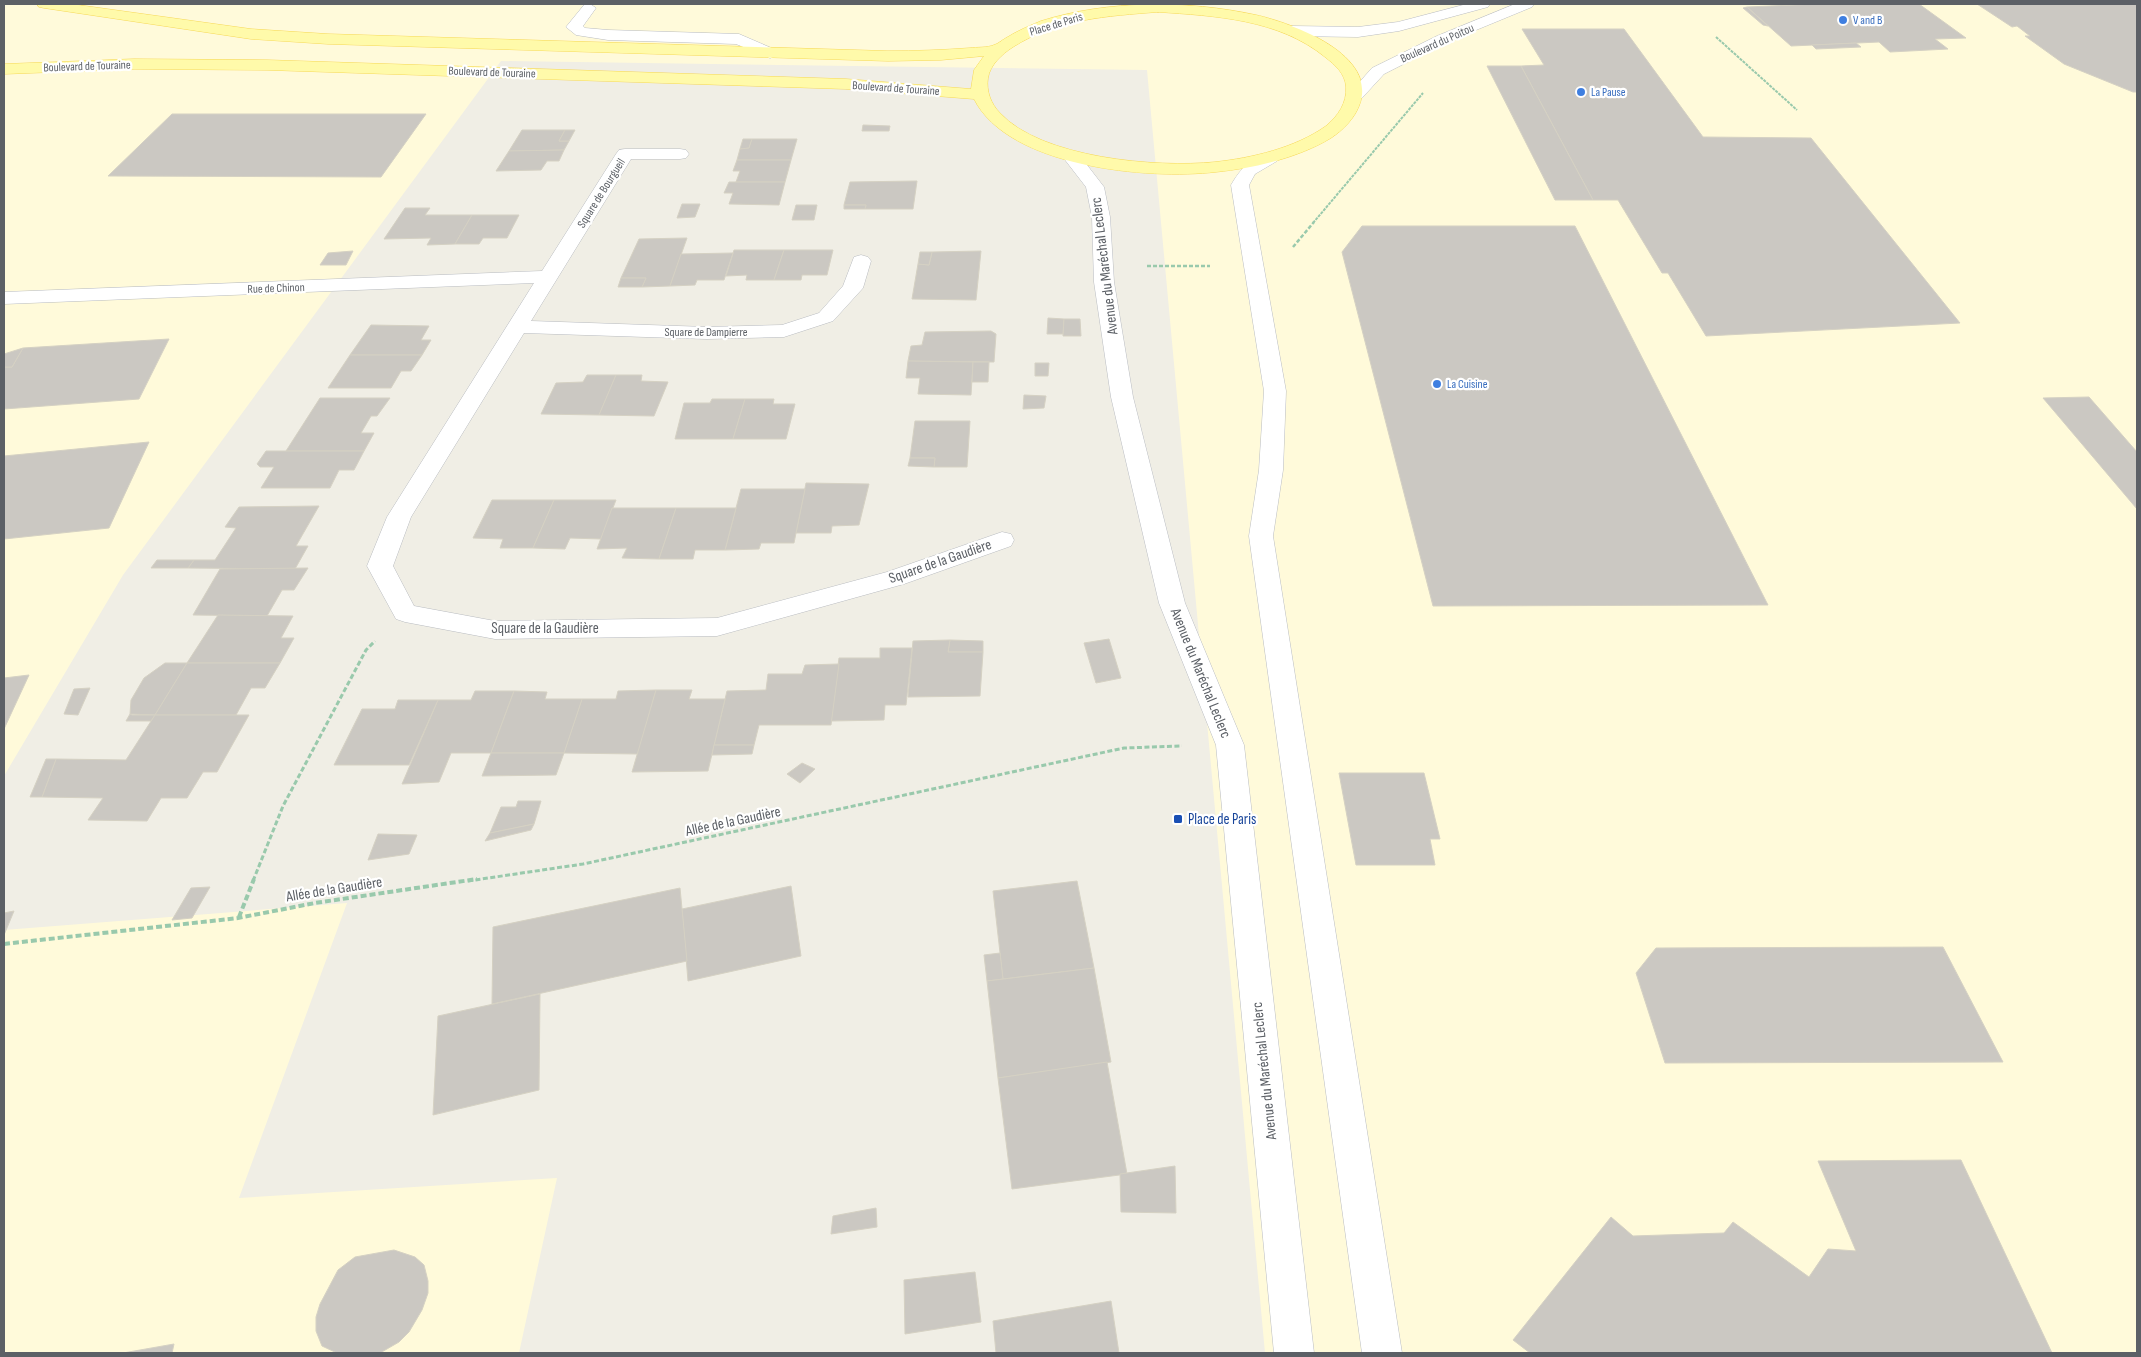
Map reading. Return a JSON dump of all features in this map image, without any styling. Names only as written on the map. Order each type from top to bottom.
[{"type":"main road","name":"Boulevard de Touraine","points":[[44,4],[172,24],[252,34],[328,39],[888,56],[941,55],[998,50]]},
{"type":"main road","points":[[1205,4],[1224,13]]},
{"type":"main road","name":"Boulevard du Poitou","points":[[1292,31],[1358,32],[1399,26],[1483,4]]},
{"type":"main road","name":"Boulevard du Poitou","points":[[1356,95],[1378,71],[1393,63],[1442,39],[1527,4]]},
{"type":"main road","name":"Place de Paris","points":[[979,94],[981,71],[998,50],[1027,32],[1066,19],[1116,7],[1224,13],[1260,20],[1292,31],[1326,49],[1349,71],[1356,95]]},
{"type":"main road","points":[[589,8],[574,27],[581,32],[608,35],[739,39],[770,53]]},
{"type":"main road","name":"Boulevard de Touraine","points":[[4,70],[134,64],[258,64],[846,84],[979,94]]},
{"type":"main road","points":[[979,94],[994,118],[1025,139],[1071,156],[1136,167],[1206,168],[1271,158]]},
{"type":"main road","points":[[1356,95],[1345,119],[1316,141],[1271,158],[1248,171],[1240,185],[1275,391],[1271,470],[1261,536],[1382,1353]]},
{"type":"main road","name":"Square de Bourgueil","points":[[548,277],[625,154],[680,154]]},
{"type":"main road","name":"Avenue du Maréchal Leclerc","points":[[1071,156],[1095,187],[1101,217],[1104,282],[1122,397],[1172,604],[1230,745],[1294,1353]]},
{"type":"main road","name":"Square de Dampierre","points":[[518,327],[707,333],[784,331],[826,316],[852,288],[861,262]]},
{"type":"main road","points":[[404,613],[380,566],[399,517],[548,277]]},
{"type":"main road","name":"Rue de Chinon","points":[[4,298],[548,277]]},
{"type":"main road","name":"Square de la Gaudière","points":[[404,613],[495,630],[717,627],[895,578],[1002,540]]},
{"type":"path","points":[[1716,36],[1797,110]]},
{"type":"path","points":[[1292,248],[1428,87]]},
{"type":"path","points":[[238,918],[283,806],[366,650],[404,613]]},
{"type":"path","name":"Allée de la Gaudière","points":[[4,944],[238,918],[315,903],[583,864],[1124,748],[1230,745]]},
{"type":"shaded area","points":[[4,4],[2137,4],[2137,1353],[1265,1353],[1147,70],[501,61],[123,575],[4,776]]},
{"type":"shaded area","points":[[347,903],[239,1198],[557,1178],[519,1353],[4,1353],[4,930]]},
{"type":"building","points":[[1817,4],[1919,4],[1966,38],[1935,39],[1948,49],[1890,52],[1879,42],[1791,46],[1747,7]]},
{"type":"building","points":[[1977,4],[2137,4],[2137,92],[2064,64],[2025,36],[2030,36],[2017,26],[2012,27]]},
{"type":"building","points":[[1747,7],[1768,26],[1763,25],[1743,8]]},
{"type":"building","points":[[1522,29],[1624,29],[1703,137],[1811,138],[1960,323],[1706,336],[1668,273],[1662,273],[1618,200],[1593,200],[1521,66],[1544,65]]},
{"type":"building","points":[[1856,43],[1861,47],[1816,49],[1812,45]]},
{"type":"building","points":[[1487,66],[1521,66],[1593,200],[1555,200]]},
{"type":"building","points":[[172,114],[426,114],[381,177],[108,176]]},
{"type":"building","points":[[863,125],[890,126],[889,131],[862,131]]},
{"type":"building","points":[[522,130],[565,130],[559,141],[569,141],[564,150],[509,151]]},
{"type":"building","points":[[565,130],[575,130],[569,141],[559,141]]},
{"type":"building","points":[[743,139],[752,139],[749,148],[740,149]]},
{"type":"building","points":[[752,139],[797,139],[791,160],[737,160],[740,149],[749,148]]},
{"type":"building","points":[[564,150],[559,161],[547,161],[541,170],[496,171],[509,151]]},
{"type":"building","points":[[737,160],[791,160],[785,182],[736,182],[740,171],[733,171]]},
{"type":"building","points":[[917,181],[913,209],[865,209],[866,205],[844,205],[850,182]]},
{"type":"building","points":[[729,182],[785,182],[779,205],[729,204],[733,193],[724,193]]},
{"type":"building","points":[[682,204],[700,204],[695,217],[677,218]]},
{"type":"building","points":[[796,205],[817,205],[814,220],[792,220]]},
{"type":"building","points":[[844,205],[866,205],[865,209],[844,209]]},
{"type":"building","points":[[405,208],[430,208],[425,215],[472,215],[455,244],[427,245],[431,238],[384,239]]},
{"type":"building","points":[[472,215],[519,215],[507,238],[483,238],[479,244],[455,244]]},
{"type":"building","points":[[1362,226],[1575,226],[1768,605],[1433,606],[1342,252]]},
{"type":"building","points":[[687,238],[670,286],[642,287],[646,278],[621,278],[639,239]]},
{"type":"building","points":[[734,250],[784,250],[774,280],[746,280],[747,275],[726,276]]},
{"type":"building","points":[[784,250],[833,250],[827,275],[802,275],[801,280],[774,280]]},
{"type":"building","points":[[353,251],[346,265],[320,265],[328,253]]},
{"type":"building","points":[[981,251],[976,300],[912,299],[918,264],[929,265],[932,252]]},
{"type":"building","points":[[920,252],[932,252],[929,265],[918,264]]},
{"type":"building","points":[[733,253],[724,280],[697,280],[695,285],[670,286],[681,254]]},
{"type":"building","points":[[621,278],[646,278],[642,287],[618,287]]},
{"type":"building","points":[[1048,318],[1064,319],[1063,334],[1047,334]]},
{"type":"building","points":[[1064,319],[1080,319],[1081,336],[1063,336]]},
{"type":"building","points":[[371,325],[429,326],[421,340],[431,340],[422,355],[350,355]]},
{"type":"building","points":[[991,331],[996,334],[994,362],[908,361],[911,346],[922,345],[925,332]]},
{"type":"building","points":[[169,339],[139,399],[4,409],[4,367],[12,367],[23,348]]},
{"type":"building","points":[[23,348],[12,367],[4,367],[4,354]]},
{"type":"building","points":[[350,355],[422,355],[411,371],[401,371],[391,388],[328,388]]},
{"type":"building","points":[[908,361],[973,362],[971,395],[918,394],[920,378],[906,378]]},
{"type":"building","points":[[973,362],[989,362],[988,382],[972,382]]},
{"type":"building","points":[[1035,363],[1049,363],[1048,376],[1035,376]]},
{"type":"building","points":[[587,375],[616,375],[599,415],[541,414],[556,383],[583,382]]},
{"type":"building","points":[[616,375],[642,375],[641,381],[668,382],[654,416],[599,415]]},
{"type":"building","points":[[1024,395],[1046,396],[1044,408],[1023,409]]},
{"type":"building","points":[[2089,397],[2137,452],[2137,509],[2043,398]]},
{"type":"building","points":[[320,398],[390,398],[377,416],[371,416],[361,433],[374,433],[364,451],[286,451]]},
{"type":"building","points":[[712,399],[745,399],[733,439],[675,439],[684,403],[710,403]]},
{"type":"building","points":[[745,399],[774,399],[773,404],[795,404],[786,439],[733,439]]},
{"type":"building","points":[[915,421],[970,421],[967,467],[934,467],[935,458],[910,458]]},
{"type":"building","points":[[149,442],[109,528],[4,539],[4,456]]},
{"type":"building","points":[[266,451],[364,451],[354,470],[339,470],[330,488],[261,488],[274,467],[260,467],[257,464]]},
{"type":"building","points":[[910,458],[935,458],[934,467],[908,466]]},
{"type":"building","points":[[806,483],[869,484],[859,525],[832,526],[831,533],[796,533]]},
{"type":"building","points":[[741,489],[805,489],[794,543],[761,543],[759,549],[725,550]]},
{"type":"building","points":[[492,500],[554,500],[533,548],[500,548],[503,539],[473,538]]},
{"type":"building","points":[[554,500],[616,500],[601,539],[570,538],[565,549],[533,548]]},
{"type":"building","points":[[319,506],[296,546],[308,546],[295,569],[188,568],[194,560],[215,560],[236,528],[225,527],[239,507]]},
{"type":"building","points":[[612,508],[676,508],[659,559],[622,558],[627,548],[597,549]]},
{"type":"building","points":[[676,508],[736,508],[725,550],[695,550],[693,559],[659,559]]},
{"type":"building","points":[[157,560],[194,560],[188,568],[151,568]]},
{"type":"building","points":[[308,568],[294,590],[282,590],[267,616],[193,615],[220,569]]},
{"type":"building","points":[[218,615],[293,616],[281,638],[294,638],[280,663],[187,663]]},
{"type":"building","points":[[1109,639],[1121,678],[1096,683],[1084,643]]},
{"type":"building","points":[[950,640],[983,641],[983,652],[948,652]]},
{"type":"building","points":[[950,640],[948,652],[983,652],[980,696],[908,697],[913,641]]},
{"type":"building","points":[[880,648],[912,648],[906,705],[885,705],[884,720],[831,721],[839,658],[880,658]]},
{"type":"building","points":[[165,663],[187,663],[155,715],[130,714],[131,700],[144,678]]},
{"type":"building","points":[[187,663],[280,663],[265,688],[251,688],[236,715],[155,715]]},
{"type":"building","points":[[839,664],[831,725],[759,725],[754,745],[714,745],[727,691],[766,690],[768,674],[802,674],[805,665]]},
{"type":"building","points":[[29,675],[4,729],[4,678]]},
{"type":"building","points":[[90,688],[78,715],[64,714],[74,689]]},
{"type":"building","points":[[656,690],[638,754],[564,753],[582,699],[616,699],[618,691]]},
{"type":"building","points":[[656,690],[692,690],[689,699],[725,699],[708,771],[632,772]]},
{"type":"building","points":[[475,691],[514,691],[491,753],[451,753],[439,782],[402,784],[438,700],[471,700]]},
{"type":"building","points":[[514,691],[547,692],[545,699],[582,699],[564,753],[491,753]]},
{"type":"building","points":[[398,700],[438,700],[409,765],[334,765],[362,709],[395,709]]},
{"type":"building","points":[[130,714],[155,715],[151,721],[126,721]]},
{"type":"building","points":[[155,715],[249,715],[217,772],[203,772],[187,798],[161,798],[147,821],[88,820],[103,798],[42,797],[56,759],[126,760]]},
{"type":"building","points":[[714,745],[754,745],[752,754],[712,755]]},
{"type":"building","points":[[491,753],[564,753],[556,775],[482,776]]},
{"type":"building","points":[[46,759],[56,759],[42,797],[30,797]]},
{"type":"building","points":[[802,763],[815,769],[800,783],[787,774]]},
{"type":"building","points":[[1339,773],[1424,773],[1440,839],[1430,839],[1435,865],[1356,865]]},
{"type":"building","points":[[518,801],[541,801],[534,824],[490,833],[501,807],[516,807]]},
{"type":"building","points":[[534,824],[531,830],[485,841],[490,833]]},
{"type":"building","points":[[378,834],[417,835],[409,854],[368,860]]},
{"type":"building","points":[[1077,881],[1094,968],[1003,979],[993,891]]},
{"type":"building","points":[[791,886],[801,956],[688,981],[682,909]]},
{"type":"building","points":[[210,887],[192,918],[172,920],[191,888]]},
{"type":"building","points":[[680,888],[687,961],[492,1004],[493,927]]},
{"type":"building","points":[[14,911],[4,935],[4,913]]},
{"type":"building","points":[[1943,947],[2003,1062],[1665,1063],[1636,973],[1656,948]]},
{"type":"building","points":[[1000,953],[1003,979],[987,981],[984,955]]},
{"type":"building","points":[[1094,968],[1111,1062],[998,1078],[987,981]]},
{"type":"building","points":[[540,994],[539,1090],[433,1115],[438,1016]]},
{"type":"building","points":[[1107,1062],[1127,1174],[1012,1189],[998,1078]]},
{"type":"building","points":[[1961,1160],[2052,1353],[1530,1353],[1513,1340],[1611,1217],[1633,1236],[1724,1233],[1733,1222],[1809,1277],[1828,1249],[1856,1251],[1818,1161]]},
{"type":"building","points":[[1175,1166],[1176,1213],[1121,1212],[1120,1174]]},
{"type":"building","points":[[876,1208],[877,1227],[831,1234],[833,1216]]},
{"type":"building","points":[[394,1250],[415,1257],[424,1265],[428,1281],[428,1293],[422,1310],[409,1332],[399,1342],[380,1353],[337,1353],[322,1346],[316,1331],[316,1317],[320,1304],[338,1270],[355,1257]]},
{"type":"building","points":[[975,1272],[981,1322],[905,1334],[904,1280]]},
{"type":"building","points":[[1111,1301],[1119,1353],[996,1353],[993,1321]]},
{"type":"building","points":[[174,1344],[172,1353],[123,1353]]},
{"type":"place","name":"V and B","points":[[1843,20]]},
{"type":"place","name":"La Pause","points":[[1581,92]]},
{"type":"place","name":"La Cuisine","points":[[1437,384]]},
{"type":"place","name":"Place de Paris","points":[[1178,819]]}]
